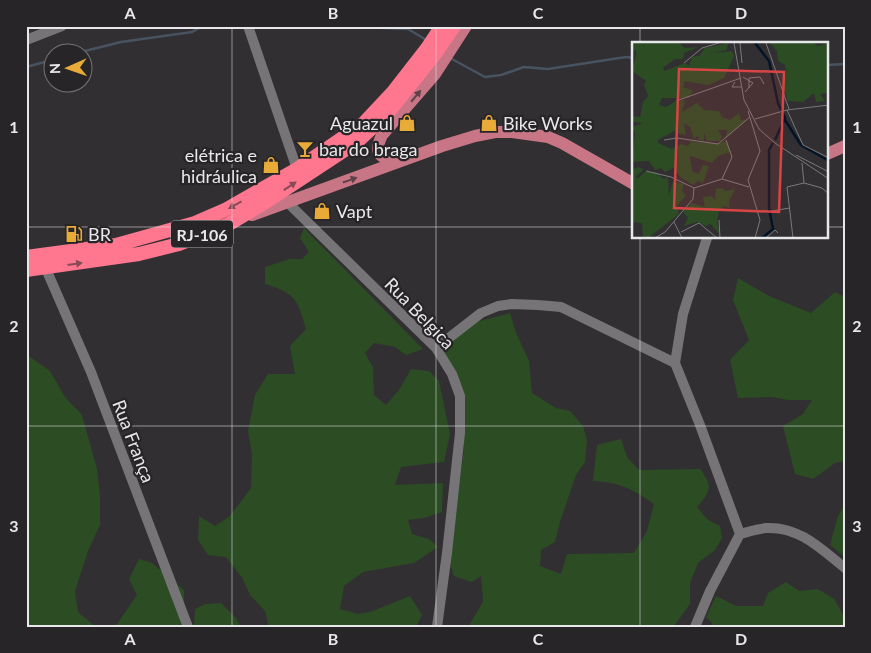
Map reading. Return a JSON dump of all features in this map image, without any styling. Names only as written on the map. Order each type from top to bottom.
[{"type":"highway","name":"RJ-106","points":[[26,270],[139,254],[179,244],[229,224],[357,142],[388,113],[435,55],[444,37],[454,26]]},
{"type":"highway","name":"RJ-106","points":[[26,258],[116,244],[195,223],[225,210],[297,169],[363,124],[393,92],[435,55]]},
{"type":"main road","points":[[444,37],[466,26]]},
{"type":"main road","points":[[407,159],[388,159],[382,157],[378,147],[380,139],[386,128],[411,102],[435,55]]},
{"type":"main road","points":[[229,224],[407,159],[475,136],[495,132],[512,132],[548,137],[632,183]]},
{"type":"main road","points":[[828,154],[845,146]]},
{"type":"street","points":[[26,40],[62,26]]},
{"type":"street","points":[[248,26],[297,169]]},
{"type":"street","name":"Rua Belgica","points":[[287,202],[436,348],[452,374],[460,396],[460,433],[437,627]]},
{"type":"street","points":[[695,627],[710,591],[740,534],[676,363],[683,314],[707,239]]},
{"type":"street","name":"Rua França","points":[[46,268],[91,372],[188,627]]},
{"type":"street","points":[[436,348],[481,313],[498,306],[512,304],[538,305],[561,307],[676,363]]},
{"type":"street","points":[[740,534],[764,528],[792,530],[809,539],[845,568]]},
{"type":"green space","points":[[304,228],[423,349],[406,355],[395,347],[374,343],[365,353],[373,367],[374,395],[386,405],[399,390],[411,369],[429,371],[439,381],[450,434],[444,462],[401,467],[395,485],[443,483],[442,512],[424,518],[408,520],[412,534],[429,539],[438,547],[414,563],[363,572],[344,586],[340,609],[358,614],[370,612],[410,596],[422,615],[416,627],[269,627],[265,611],[250,595],[243,579],[226,557],[208,555],[198,540],[199,516],[215,526],[230,516],[251,488],[252,454],[248,431],[255,395],[268,374],[295,374],[290,346],[306,329],[301,311],[294,299],[289,295],[265,284],[265,267],[290,259],[302,259],[309,252],[300,238]]},
{"type":"green space","points":[[738,278],[769,296],[811,313],[835,292],[845,297],[845,461],[835,463],[813,479],[795,474],[783,426],[803,414],[812,400],[788,400],[772,397],[738,398],[730,360],[749,340],[733,300]]},
{"type":"green space","points":[[510,313],[516,333],[529,361],[532,393],[556,408],[570,411],[583,426],[587,440],[585,462],[576,475],[555,542],[541,550],[540,566],[561,574],[567,554],[634,553],[647,531],[654,504],[625,487],[593,481],[597,445],[621,439],[627,457],[639,470],[700,469],[707,480],[709,489],[697,507],[708,520],[720,526],[722,538],[715,550],[698,563],[690,583],[690,604],[674,626],[468,627],[483,602],[481,576],[472,582],[454,576],[449,561],[464,449],[462,398],[443,348],[476,322]]},
{"type":"green space","points":[[26,354],[50,371],[65,397],[82,415],[97,469],[100,495],[100,525],[88,551],[75,591],[78,612],[96,627],[26,627]]},
{"type":"green space","points":[[845,504],[845,557],[830,545],[838,516]]},
{"type":"green space","points":[[139,559],[152,563],[184,590],[184,618],[182,627],[109,627],[117,624],[137,595],[129,579]]},
{"type":"green space","points":[[786,582],[799,591],[818,589],[834,599],[845,618],[845,627],[711,627],[713,624],[706,617],[716,596],[736,606],[763,606],[768,593]]},
{"type":"green space","points":[[221,603],[236,618],[241,627],[194,627],[195,609],[205,604]]},
{"type":"waterway","points":[[92,49],[121,42],[192,32],[203,26]]},
{"type":"waterway","points":[[378,26],[408,29],[428,41]]},
{"type":"waterway","points":[[450,58],[485,77],[501,75],[524,67],[548,69],[626,57],[632,58]]},
{"type":"waterway","points":[[26,67],[42,63]]},
{"type":"waterway","points":[[828,65],[845,64]]},
{"type":"place","name":"Aguazul","points":[[407,123]]},
{"type":"place","name":"Bike Works","points":[[489,123]]},
{"type":"place","name":"bar do braga","points":[[305,149]]},
{"type":"place","name":"elétrica e hidráulica","points":[[271,165]]},
{"type":"place","name":"Vapt","points":[[322,211]]},
{"type":"place","name":"BR","points":[[74,234]]}]
